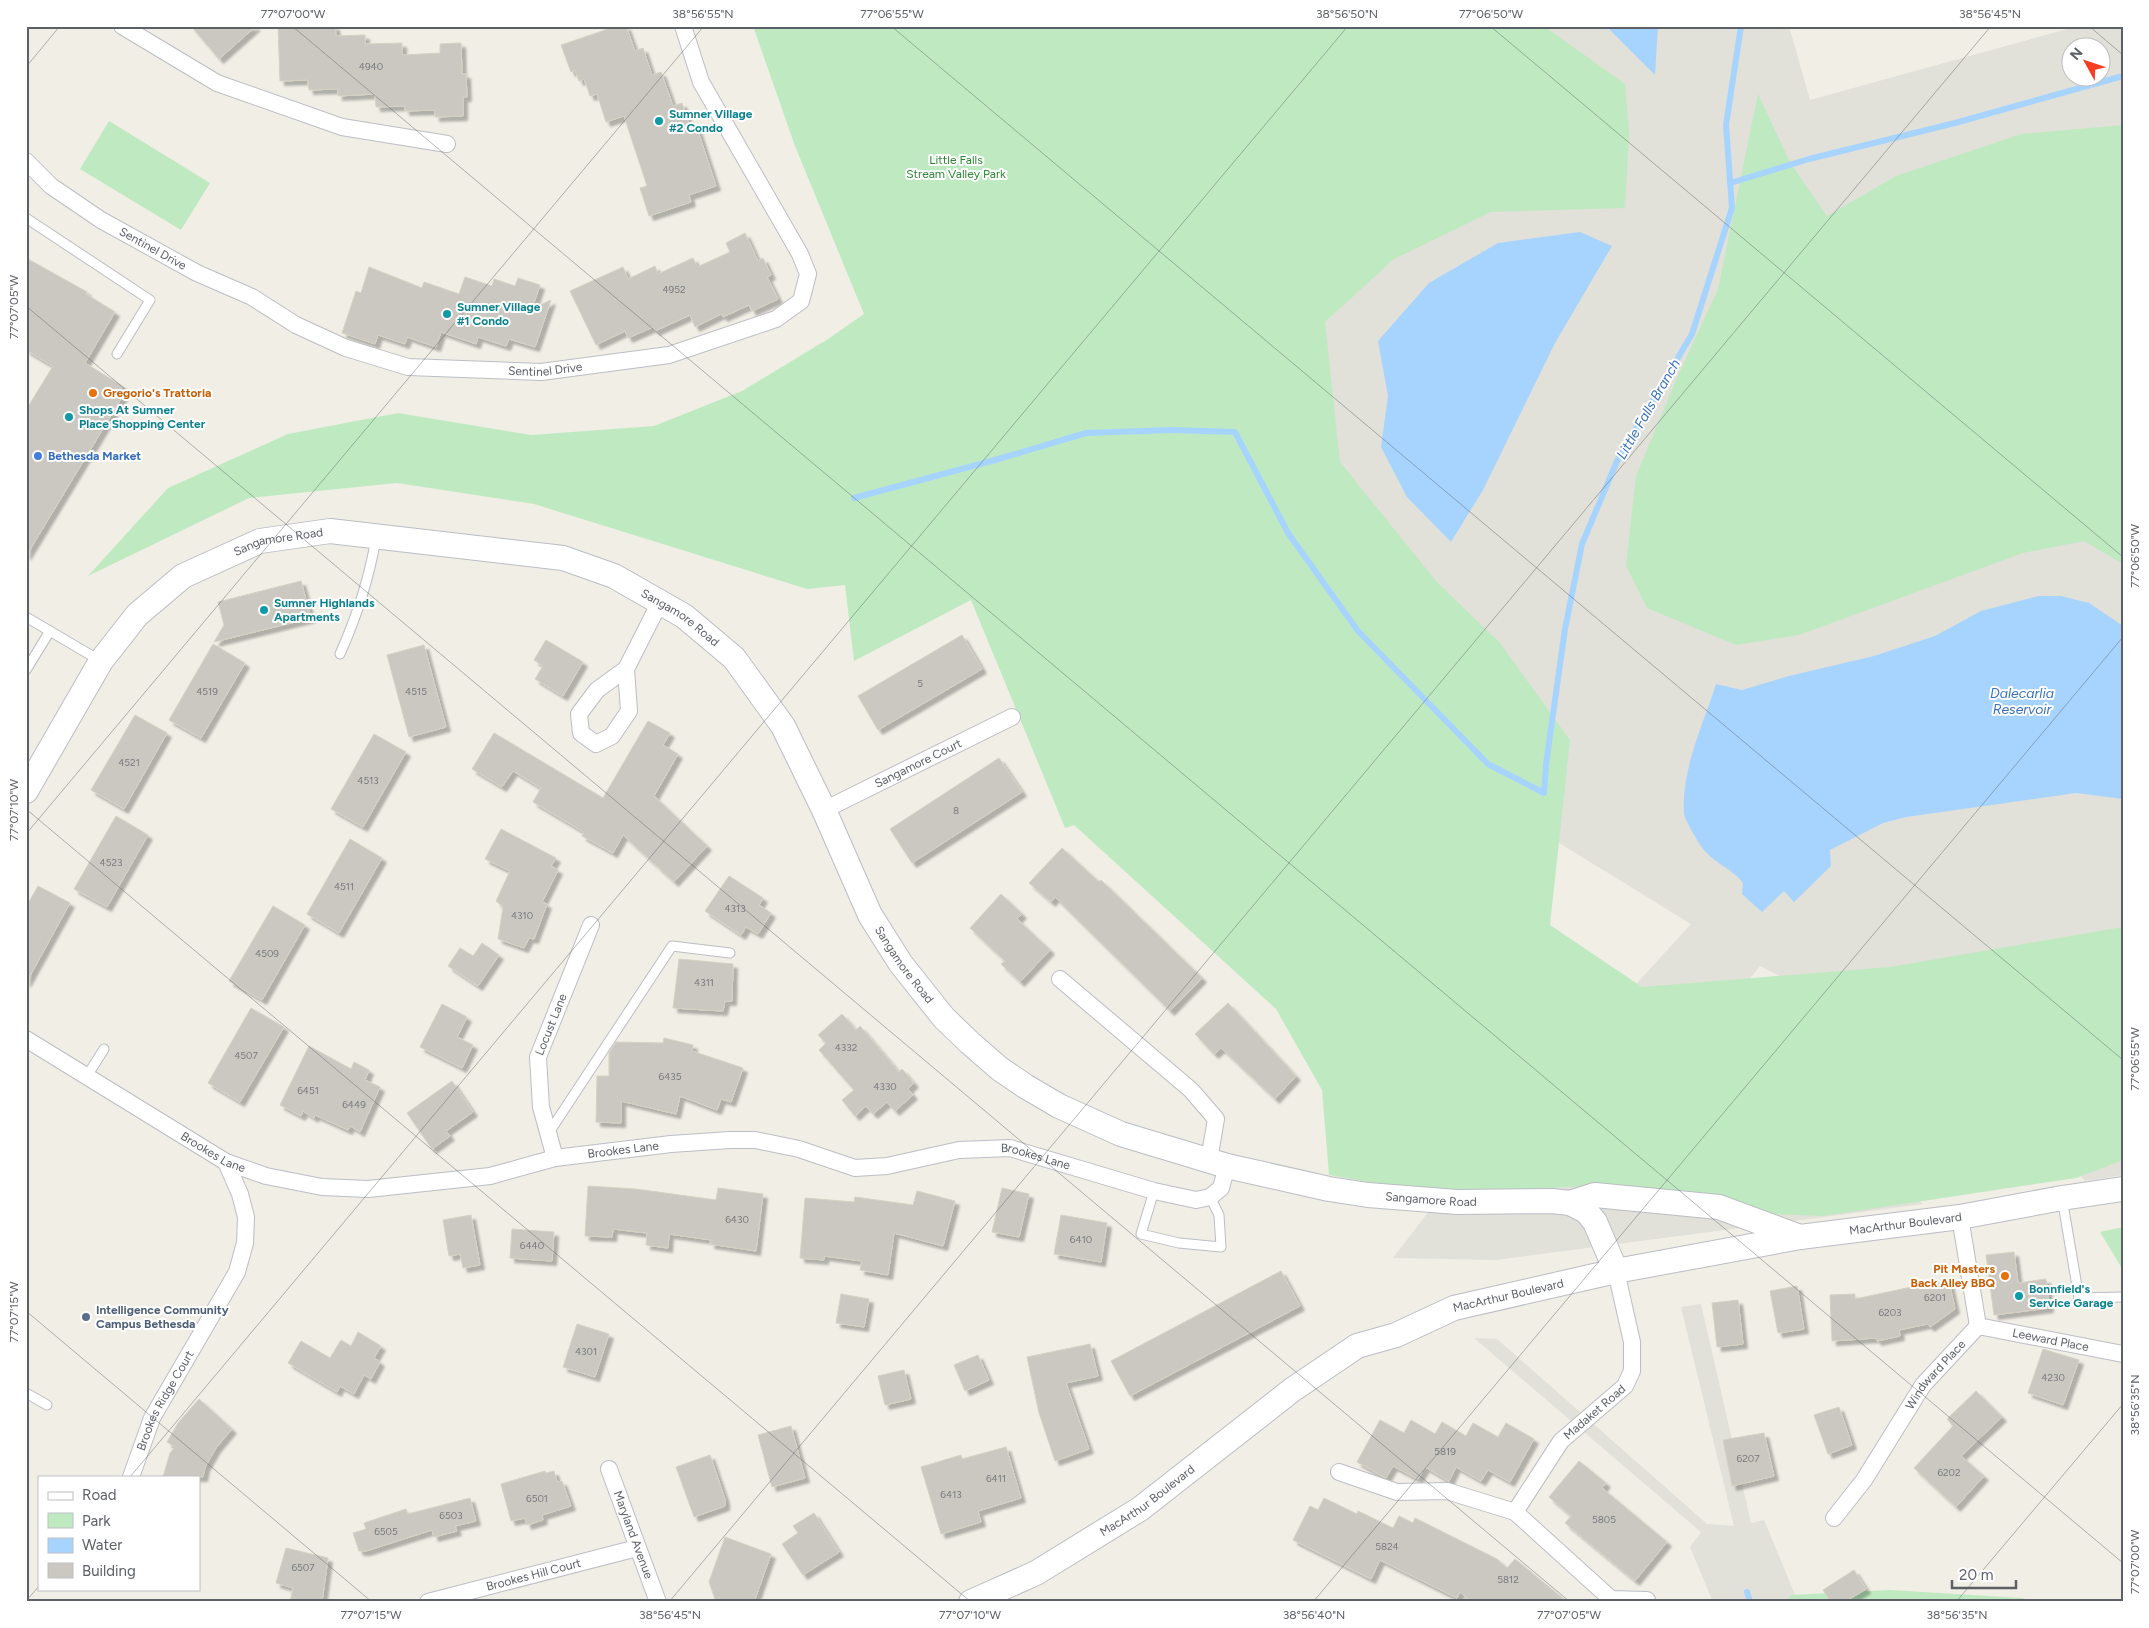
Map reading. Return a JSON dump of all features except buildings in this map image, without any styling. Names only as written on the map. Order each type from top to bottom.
[{"type":"street","points":[[122,26],[217,83],[342,127],[447,144]]},
{"type":"street","name":"Sentinel Drive","points":[[26,162],[51,186],[101,220],[196,273],[252,297],[296,325],[346,348],[408,367],[541,372],[669,355],[776,319],[801,301],[808,274],[800,254],[702,82],[683,26]]},
{"type":"street","name":"Sangamore Road","points":[[26,791],[101,661],[137,615],[183,576],[260,541],[330,531],[563,558],[614,576],[684,616],[734,658],[783,726],[824,810],[870,915],[922,992],[970,1043],[1000,1069],[1025,1086],[1086,1120],[1121,1134],[1218,1163],[1368,1195],[1457,1202],[1552,1201],[1570,1203],[1586,1211],[1595,1222],[1616,1272]]},
{"type":"street","points":[[626,669],[660,602]]},
{"type":"street","name":"Sangamore Court","points":[[824,810],[1012,717]]},
{"type":"street","name":"Locust Lane","points":[[554,1158],[541,1107],[538,1057],[591,925]]},
{"type":"street","points":[[1060,979],[1191,1090],[1216,1119],[1221,1188],[1210,1197]]},
{"type":"street","name":"Brookes Lane","points":[[26,1039],[226,1162],[266,1176],[322,1187],[368,1189],[490,1176],[554,1158],[671,1144],[755,1140],[799,1149],[855,1168],[887,1166],[959,1150],[1010,1148],[1154,1191],[1196,1200],[1210,1197]]},
{"type":"street","name":"Brookes Ridge Court","points":[[131,1476],[152,1418],[237,1272],[245,1243],[246,1217],[240,1194],[226,1162]]},
{"type":"street","name":"MacArthur Boulevard","points":[[971,1602],[990,1596],[1036,1573],[1140,1509],[1292,1390],[1357,1346],[1396,1335],[1454,1308],[1616,1272],[1800,1237],[1960,1217],[2123,1189]]},
{"type":"street","points":[[1570,1203],[1595,1195],[1719,1207],[1800,1237]]},
{"type":"street","points":[[1960,1217],[1978,1326]]},
{"type":"street","name":"Madaket Road","points":[[1515,1512],[1561,1441],[1625,1386],[1632,1371],[1632,1342],[1616,1272]]},
{"type":"street","name":"Leeward Place","points":[[1978,1326],[2123,1354]]},
{"type":"street","name":"Windward Place","points":[[1834,1518],[1864,1480],[1923,1385],[1978,1326]]},
{"type":"street","name":"Maryland Avenue","points":[[609,1469],[658,1602]]},
{"type":"street","points":[[1339,1472],[1397,1492],[1447,1491],[1515,1512],[1611,1599],[1647,1600]]},
{"type":"street","name":"Brookes Hill Court","points":[[428,1602],[637,1548]]},
{"type":"lane","points":[[26,218],[150,300],[117,354]]},
{"type":"lane","points":[[340,654],[362,600],[370,572],[376,536]]},
{"type":"lane","points":[[26,617],[101,661]]},
{"type":"lane","points":[[26,670],[50,631]]},
{"type":"lane","points":[[548,1134],[672,946],[730,954]]},
{"type":"lane","points":[[87,1076],[104,1049]]},
{"type":"lane","points":[[1154,1191],[1141,1234],[1179,1243],[1221,1247],[1219,1215],[1210,1197]]},
{"type":"lane","points":[[2062,1198],[2079,1298],[2123,1296]]},
{"type":"lane","points":[[26,1393],[47,1405]]},
{"type":"shaded area","points":[[1385,26],[1789,26],[1810,100],[2078,26],[2123,26],[2123,1175],[2085,1181],[2013,1095],[1760,966],[1723,1012],[1923,1204],[1495,1260],[1393,1258],[1430,1210],[1691,924],[1509,812],[1257,452]]},
{"type":"shaded area","points":[[1701,1304],[1751,1523],[1764,1520],[1798,1602],[1713,1602],[1690,1547],[1701,1532],[1474,1338],[1497,1339],[1707,1524],[1734,1526],[1681,1307]]},
{"type":"green space","name":"Little Falls Stream Valley Park","points":[[753,26],[1544,26],[1625,84],[1629,134],[1625,208],[1491,212],[1394,259],[1325,322],[1340,462],[1436,581],[1500,643],[1570,740],[1550,925],[1642,987],[1890,967],[2123,927],[2123,1160],[2076,1178],[1823,1216],[1774,1214],[1679,1192],[1592,1186],[1468,1191],[1374,1183],[1329,1175],[1322,1090],[1276,1009],[1074,825],[1065,828],[971,600],[854,661],[845,585],[807,589],[534,504],[397,483],[249,498],[88,576],[168,488],[288,434],[398,413],[531,435],[654,426],[742,391],[828,339],[864,314],[795,146]]},
{"type":"green space","points":[[1758,94],[1791,164],[1827,216],[1896,176],[2021,134],[2123,125],[2123,564],[2084,541],[2023,553],[1799,635],[1736,645],[1647,608],[1626,566],[1636,476],[1676,380],[1718,289]]},
{"type":"green space","points":[[109,121],[210,183],[181,230],[80,169]]},
{"type":"green space","points":[[2123,1227],[2123,1270],[2100,1232]]},
{"type":"green space","points":[[1890,1590],[2022,1598],[2034,1602],[1784,1602],[1791,1595]]},
{"type":"water","points":[[1606,26],[1658,26],[1655,75]]},
{"type":"water","points":[[1580,232],[1612,246],[1555,343],[1483,490],[1451,542],[1407,497],[1381,447],[1388,396],[1378,341],[1429,283],[1498,243]]},
{"type":"water","name":"Dalecarlia Reservoir","points":[[2039,596],[2061,596],[2089,603],[2123,626],[2123,799],[2076,793],[1906,817],[1883,823],[1830,850],[1831,866],[1794,902],[1784,891],[1762,912],[1742,894],[1743,883],[1705,851],[1693,833],[1684,814],[1684,797],[1689,764],[1716,684],[1742,690],[1789,676],[1874,656],[1935,636],[1981,611]]},
{"type":"waterway","points":[[854,498],[1086,433],[1172,430],[1235,432],[1288,533],[1358,631],[1488,764],[1544,793],[1546,764],[1565,629],[1582,544],[1617,461],[1692,334],[1732,208],[1726,125],[1741,26]]},
{"type":"waterway","points":[[1730,183],[1809,159],[1955,123],[2123,76]]},
{"type":"waterway","name":"Little Falls Branch","points":[[1747,1592],[1750,1602]]},
{"type":"place","name":"Sumner Village #2 Condo","points":[[659,121]]},
{"type":"place","name":"Sumner Village #1 Condo","points":[[447,314]]},
{"type":"place","name":"Gregorio's Trattoria","points":[[93,393]]},
{"type":"place","name":"Shops At Sumner Place Shopping Center","points":[[69,417]]},
{"type":"place","name":"Bethesda Market","points":[[38,456]]},
{"type":"place","name":"Sumner Highlands Apartments","points":[[264,610]]},
{"type":"place","name":"Pit Masters Back Alley BBQ","points":[[2005,1276]]},
{"type":"place","name":"Bonnfield's Service Garage","points":[[2019,1296]]},
{"type":"place","name":"Intelligence Community Campus Bethesda","points":[[86,1317]]}]
